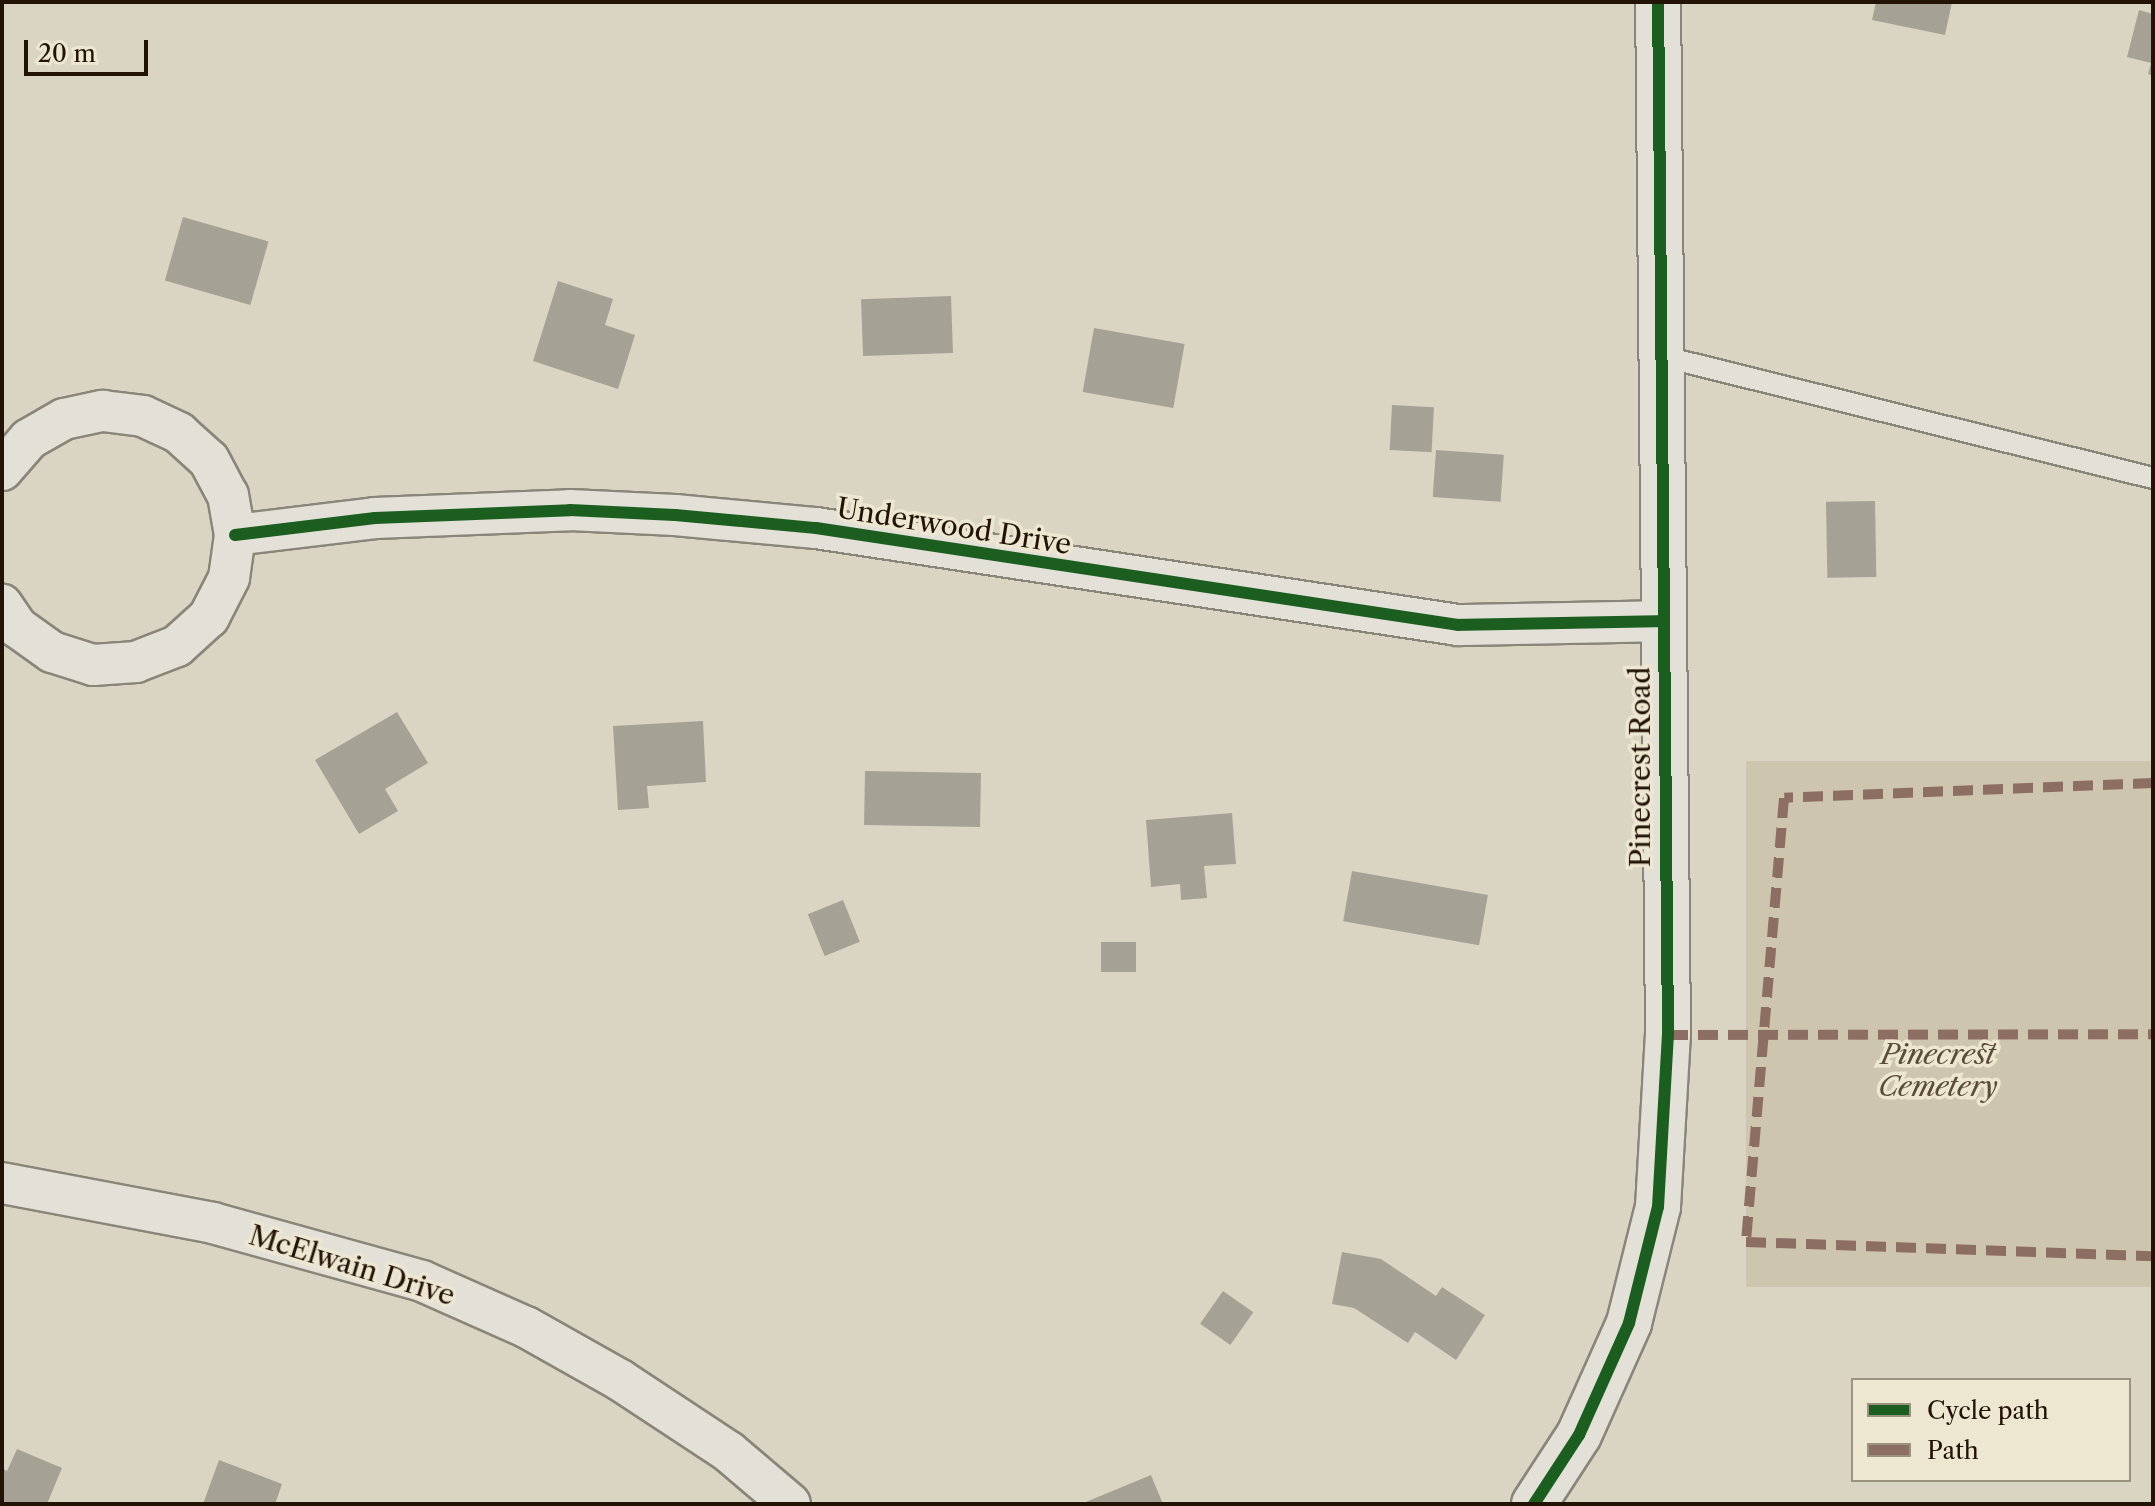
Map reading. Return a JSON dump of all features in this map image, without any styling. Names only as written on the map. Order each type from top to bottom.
[{"type":"street","name":"Pinecrest Road","points":[[1534,1504],[1579,1435],[1629,1323],[1658,1207],[1668,1035],[1658,2]]},
{"type":"street","points":[[2,470],[29,439],[64,419],[103,411],[143,416],[179,433],[209,460],[228,495],[235,535],[229,578],[209,617],[177,646],[136,662],[93,665],[52,652],[17,627],[2,605]]},
{"type":"street","name":"Underwood Drive","points":[[235,535],[375,518],[570,510],[675,515],[816,528],[1458,625],[1664,621]]},
{"type":"street","name":"McElwain Drive","points":[[2,1183],[213,1223],[422,1281],[526,1327],[620,1380],[729,1452],[790,1504]]},
{"type":"lane","points":[[1661,356],[2153,478]]},
{"type":"green space","name":"Pinecrest Cemetery","points":[[1746,761],[2153,761],[2153,1287],[1746,1287]]},
{"type":"building","points":[[1876,2],[1952,2],[1945,35],[1872,20]]},
{"type":"building","points":[[2139,10],[2153,14],[2153,76],[2148,74],[2151,63],[2127,57]]},
{"type":"building","points":[[183,217],[269,242],[250,305],[165,280]]},
{"type":"building","points":[[558,281],[613,299],[605,325],[635,335],[618,389],[533,361]]},
{"type":"building","points":[[951,296],[953,353],[863,356],[861,299]]},
{"type":"building","points":[[1094,328],[1185,344],[1173,408],[1083,392]]},
{"type":"building","points":[[1392,405],[1434,407],[1432,452],[1390,450]]},
{"type":"building","points":[[1436,450],[1504,455],[1501,502],[1433,497]]},
{"type":"building","points":[[1875,501],[1876,577],[1827,578],[1826,502]]},
{"type":"building","points":[[397,712],[428,763],[385,789],[398,811],[359,834],[315,760]]},
{"type":"building","points":[[703,721],[706,782],[647,786],[649,808],[618,810],[613,726]]},
{"type":"building","points":[[865,771],[981,773],[980,827],[864,825]]},
{"type":"building","points":[[1232,813],[1236,864],[1204,866],[1207,898],[1181,900],[1180,884],[1151,887],[1146,820]]},
{"type":"building","points":[[1352,871],[1488,895],[1479,945],[1343,921]]},
{"type":"building","points":[[843,900],[860,942],[825,956],[808,914]]},
{"type":"building","points":[[1101,942],[1136,942],[1136,972],[1101,972]]},
{"type":"building","points":[[1342,1252],[1381,1259],[1436,1296],[1442,1287],[1485,1315],[1456,1360],[1415,1332],[1408,1343],[1354,1308],[1332,1304]]},
{"type":"building","points":[[1223,1291],[1253,1312],[1230,1345],[1200,1324]]},
{"type":"building","points":[[17,1449],[62,1468],[47,1504],[2,1504],[2,1468],[7,1471]]},
{"type":"building","points":[[219,1460],[282,1484],[275,1504],[203,1504]]},
{"type":"building","points":[[1151,1475],[1163,1504],[1081,1504]]},
{"type":"marked path","points":[[2153,783],[1784,798],[1746,1242],[2153,1256]]},
{"type":"marked path","points":[[1668,1035],[2153,1034]]},
{"type":"cycle path","points":[[1534,1504],[1579,1435],[1629,1323],[1658,1207],[1668,1035],[1658,2]]},
{"type":"cycle path","points":[[235,535],[375,518],[570,510],[675,515],[816,528],[1458,625],[1664,621]]}]
